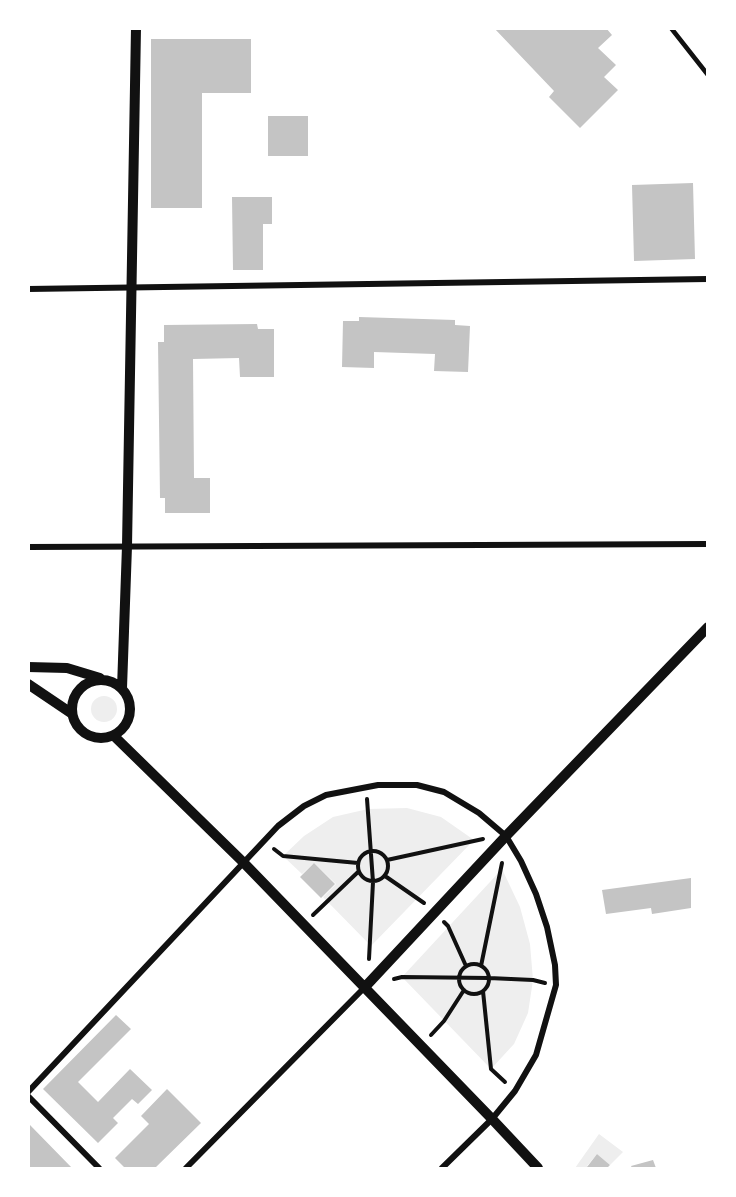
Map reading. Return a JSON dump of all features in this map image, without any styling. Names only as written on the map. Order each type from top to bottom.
[{"type":"street","points":[[106,680],[88,682],[80,687],[71,704],[74,722],[87,735],[96,738],[114,736],[127,723],[130,714],[130,705],[122,688],[127,546],[136,28]]},
{"type":"street","points":[[28,289],[708,279]]},
{"type":"street","points":[[28,547],[708,544]]},
{"type":"street","points":[[186,1168],[364,987],[708,627]]},
{"type":"street","points":[[28,667],[67,668],[106,680],[122,688]]},
{"type":"street","points":[[28,684],[71,713]]},
{"type":"street","points":[[114,736],[304,924],[538,1168]]},
{"type":"street","points":[[99,1168],[28,1094],[278,826],[304,806],[326,795],[365,787],[417,785],[444,792],[480,813],[506,836],[521,861],[539,905],[555,965],[556,985],[536,1054],[515,1091],[492,1119],[442,1168]]},
{"type":"lane","points":[[671,28],[708,75]]},
{"type":"path","points":[[364,987],[371,946],[373,882],[365,787]]},
{"type":"path","points":[[387,860],[474,840],[506,836],[502,869],[481,966]]},
{"type":"path","points":[[264,842],[284,856],[358,862]]},
{"type":"path","points":[[372,851],[381,853],[387,860],[388,868],[385,876],[373,882],[364,879],[358,872],[358,862],[363,854],[372,851]]},
{"type":"path","points":[[304,924],[358,872]]},
{"type":"path","points":[[385,876],[435,912],[448,926],[466,966]]},
{"type":"path","points":[[483,991],[471,994],[459,983],[459,973],[466,966],[474,964],[481,966],[489,978],[483,991],[491,1069],[515,1091]]},
{"type":"path","points":[[392,979],[402,977],[489,978],[533,980],[556,985]]},
{"type":"path","points":[[421,1045],[444,1021],[464,990]]},
{"type":"shaded area","points":[[104,696],[113,700],[117,709],[113,718],[104,722],[95,718],[91,709],[95,700]]},
{"type":"shaded area","points":[[407,808],[441,817],[474,840],[371,946],[323,897],[336,884],[314,863],[302,874],[283,856],[304,836],[333,817],[368,809]]},
{"type":"shaded area","points":[[502,869],[520,907],[530,944],[533,980],[528,1013],[514,1044],[491,1069],[402,977]]},
{"type":"shaded area","points":[[599,1134],[623,1152],[610,1165],[597,1154],[587,1166],[589,1168],[575,1168]]},
{"type":"building","points":[[494,28],[606,28],[612,35],[598,48],[616,65],[604,77],[618,90],[580,128],[549,97],[554,91]]},
{"type":"building","points":[[151,39],[251,39],[251,93],[202,93],[202,208],[151,208]]},
{"type":"building","points":[[268,116],[308,116],[308,156],[268,156]]},
{"type":"building","points":[[693,183],[695,259],[634,261],[632,185]]},
{"type":"building","points":[[232,197],[272,197],[272,224],[263,224],[263,270],[233,270]]},
{"type":"building","points":[[359,317],[455,320],[455,325],[470,326],[468,372],[434,371],[435,354],[374,352],[374,368],[342,367],[343,321],[359,321]]},
{"type":"building","points":[[257,324],[258,329],[274,329],[274,377],[240,377],[239,358],[193,359],[194,478],[210,478],[210,513],[165,513],[165,498],[160,498],[158,342],[164,342],[164,325]]},
{"type":"building","points":[[314,863],[335,884],[321,898],[300,877]]},
{"type":"building","points":[[691,878],[691,908],[652,914],[651,908],[606,914],[602,890]]},
{"type":"building","points":[[116,1015],[131,1029],[78,1082],[98,1102],[130,1069],[152,1090],[138,1104],[132,1099],[113,1118],[118,1123],[98,1143],[43,1089]]},
{"type":"building","points":[[167,1089],[201,1123],[155,1168],[125,1168],[115,1158],[149,1124],[141,1116]]},
{"type":"building","points":[[30,1125],[72,1168],[28,1168]]},
{"type":"building","points":[[597,1154],[610,1165],[607,1168],[587,1167]]},
{"type":"building","points":[[653,1160],[656,1168],[632,1168],[631,1166]]}]
